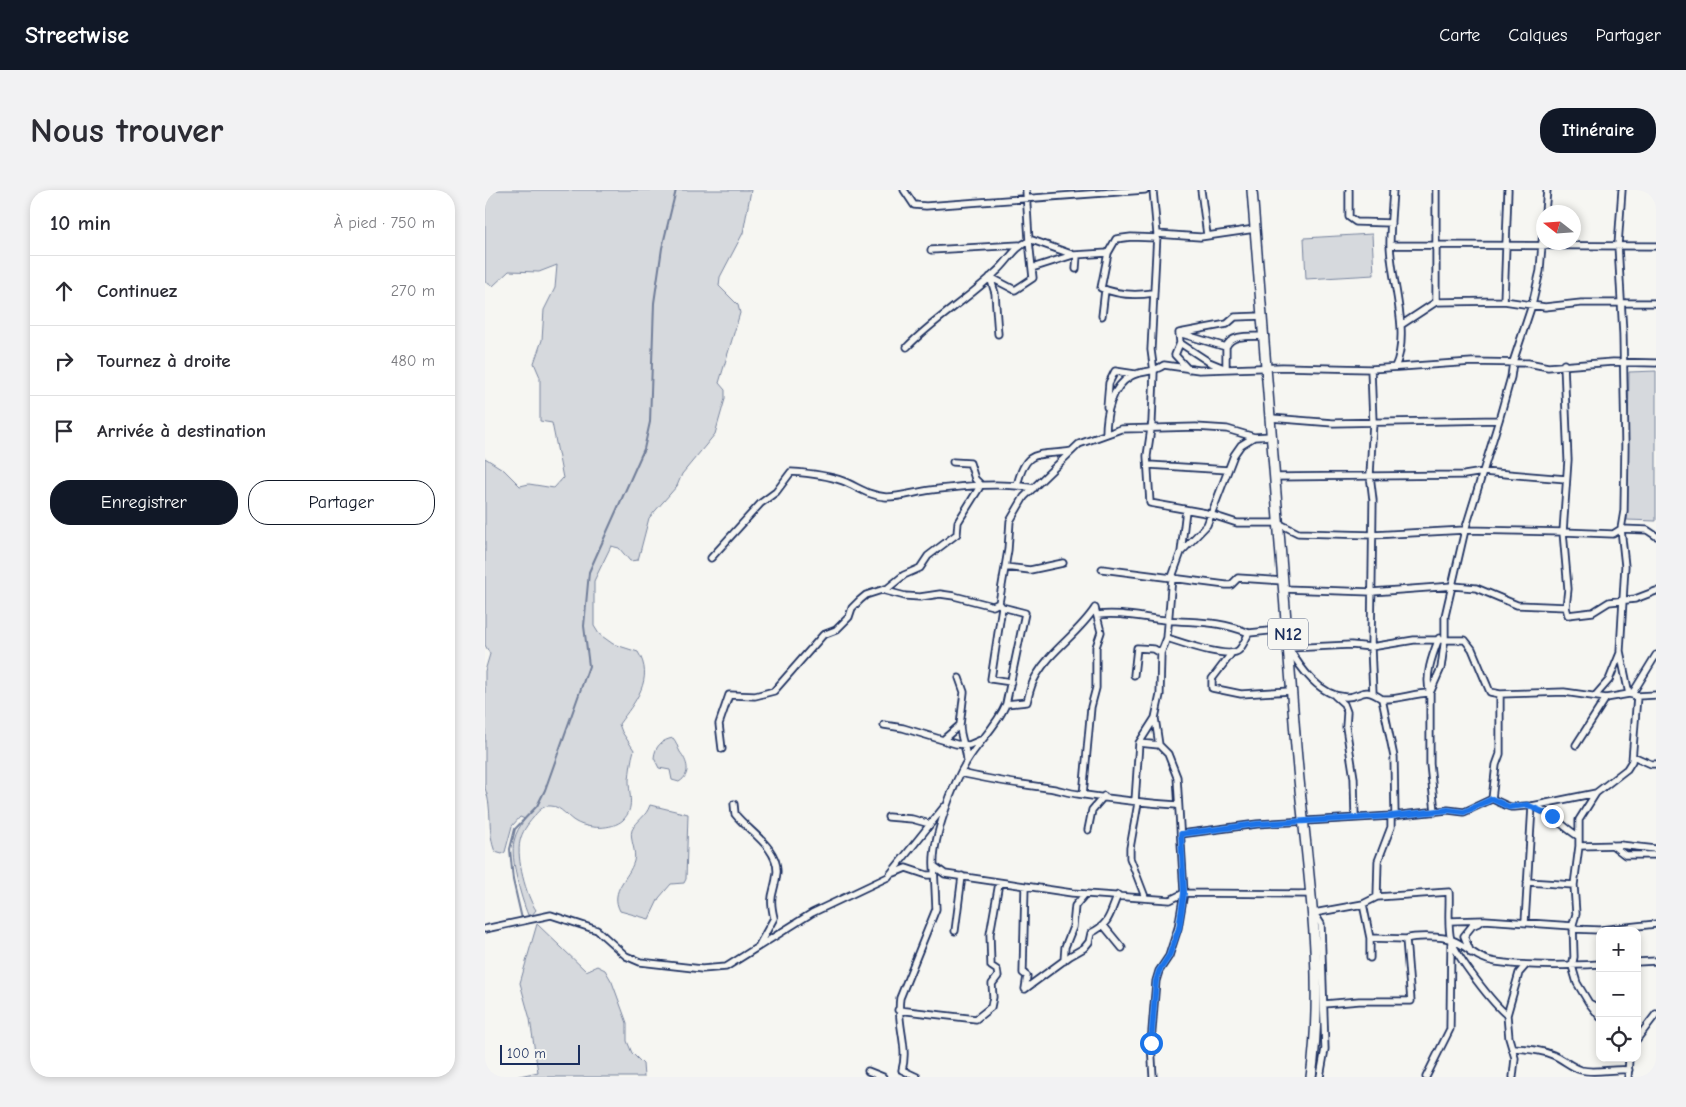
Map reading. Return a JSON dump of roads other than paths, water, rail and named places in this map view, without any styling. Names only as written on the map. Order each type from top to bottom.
[{"type":"main road","name":"N12","points":[[1252,190],[1288,629],[1291,691],[1314,913],[1316,998],[1311,1077]]},
{"type":"street","points":[[903,190],[914,205],[1145,190]]},
{"type":"street","points":[[990,277],[1015,290],[1033,278],[1026,190]]},
{"type":"street","points":[[1153,190],[1157,236],[1151,350],[1154,372],[1151,429],[1147,456],[1150,503],[1211,514],[1237,523],[1278,523],[1298,533],[1373,535],[1465,530],[1613,534],[1621,529],[1656,529]]},
{"type":"street","points":[[1201,190],[1207,235]]},
{"type":"street","points":[[1349,190],[1349,217],[1356,222],[1391,223]]},
{"type":"street","points":[[1393,190],[1391,245],[1401,325],[1401,354],[1395,367]]},
{"type":"street","points":[[1436,190],[1436,302]]},
{"type":"street","points":[[1504,302],[1508,190]]},
{"type":"street","points":[[1546,205],[1547,190]]},
{"type":"street","points":[[1622,190],[1618,245],[1622,302],[1625,445],[1624,511],[1621,529],[1625,566],[1620,651],[1629,694]]},
{"type":"street","points":[[1153,293],[1138,295],[1115,293],[1101,288],[1108,253],[1116,239],[1207,235],[1255,229]]},
{"type":"street","points":[[931,250],[1019,245],[1032,240],[1076,255]]},
{"type":"street","points":[[907,347],[923,330],[990,277],[1019,245]]},
{"type":"street","points":[[1391,245],[1536,246]]},
{"type":"street","points":[[1581,247],[1656,246]]},
{"type":"street","points":[[1430,693],[1441,668],[1445,616],[1465,530],[1499,420],[1511,377],[1513,362],[1532,305],[1540,272],[1542,250]]},
{"type":"street","points":[[1032,268],[1060,257],[1108,253]]},
{"type":"street","points":[[1076,255],[1076,268]]},
{"type":"street","points":[[990,277],[995,293],[998,334]]},
{"type":"street","points":[[1102,316],[1105,290]]},
{"type":"street","points":[[1401,325],[1436,302],[1504,302],[1545,306],[1656,302]]},
{"type":"street","points":[[1179,333],[1183,330],[1214,328],[1227,324],[1235,317],[1263,316]]},
{"type":"street","points":[[1179,333],[1180,343],[1175,355],[1188,369]]},
{"type":"street","points":[[1179,333],[1226,347]]},
{"type":"street","points":[[1226,369],[1226,347],[1228,342],[1235,338],[1265,336]]},
{"type":"street","points":[[1180,343],[1209,362],[1226,369]]},
{"type":"street","points":[[1106,416],[1113,398],[1122,383],[1132,375],[1154,372],[1164,365],[1188,369],[1371,369],[1513,362],[1548,367],[1564,364],[1656,362]]},
{"type":"street","points":[[1564,364],[1567,400],[1563,532],[1568,589],[1566,607],[1568,616],[1593,612],[1609,602],[1635,600],[1656,591]]},
{"type":"street","points":[[1371,369],[1373,422],[1370,475],[1373,500],[1371,647],[1373,693]]},
{"type":"street","points":[[1106,434],[1109,383],[1115,371],[1140,374]]},
{"type":"street","points":[[1271,418],[1333,422],[1499,420]]},
{"type":"street","points":[[1011,682],[991,679],[1010,521],[1024,497],[1079,444],[1121,429],[1196,427],[1227,429],[1254,437],[1272,436]]},
{"type":"street","points":[[1181,552],[1207,525],[1228,470],[1241,445],[1254,437]]},
{"type":"street","points":[[1017,485],[1021,470],[1029,457],[1035,454],[1047,455],[1072,451]]},
{"type":"street","points":[[953,462],[970,463],[975,479],[981,485]]},
{"type":"street","points":[[1149,465],[1228,470]]},
{"type":"street","points":[[711,558],[761,503],[776,492],[791,472],[835,479],[855,488],[884,497],[981,485],[1017,485],[1034,488]]},
{"type":"street","points":[[1275,477],[1464,475],[1483,472],[1566,479]]},
{"type":"street","points":[[722,748],[719,724],[727,707],[729,695],[755,696],[774,691],[823,635],[836,630],[849,617],[855,604],[866,595],[893,585],[904,575],[919,568],[928,556],[957,534],[958,522],[981,485]]},
{"type":"street","points":[[1145,898],[1131,858],[1130,848],[1136,802],[1139,744],[1155,718],[1161,695],[1161,653],[1167,638],[1172,577],[1181,552],[1186,510]]},
{"type":"street","points":[[1647,530],[1656,536]]},
{"type":"street","points":[[1005,567],[1030,570],[1063,563]]},
{"type":"street","points":[[1102,569],[1226,585],[1231,585],[1238,578],[1284,585],[1372,592],[1453,586],[1476,588],[1517,605],[1566,607]]},
{"type":"street","points":[[880,590],[905,596],[920,597],[940,594],[954,596],[993,606],[1001,605],[1025,613],[1006,704],[1001,717],[967,761],[947,803],[933,857],[936,909],[900,998],[898,1010],[905,1052],[901,1077]]},
{"type":"street","points":[[1006,704],[1027,702],[1035,678],[1044,664],[1072,637],[1095,608],[1101,632],[1096,647],[1096,688],[1091,707],[1083,795]]},
{"type":"street","points":[[1097,615],[1131,615],[1167,620],[1215,622],[1249,633],[1288,629]]},
{"type":"street","points":[[1249,633],[1238,651],[1231,654],[1212,679],[1212,688],[1241,694],[1291,691]]},
{"type":"street","points":[[1167,638],[1205,650],[1231,654]]},
{"type":"street","points":[[1435,812],[1430,764],[1430,693],[1428,684],[1432,656],[1442,638]]},
{"type":"street","points":[[1355,817],[1354,778],[1346,727],[1347,712],[1344,704],[1333,694],[1321,687],[1299,666],[1289,648],[1371,647],[1414,640],[1442,638],[1465,640],[1472,649],[1483,671],[1486,686],[1491,692],[1500,694],[1564,692],[1606,698],[1629,694],[1635,691],[1656,655]]},
{"type":"street","points":[[1134,675],[1137,648],[1154,649],[1161,653]]},
{"type":"street","points":[[1595,696],[1609,680],[1620,651]]},
{"type":"street","points":[[959,678],[964,692],[960,739],[964,745],[967,761]]},
{"type":"street","points":[[1333,694],[1347,697],[1361,692],[1373,693],[1382,699],[1396,700],[1420,693],[1430,693]]},
{"type":"street","points":[[1492,799],[1496,765],[1500,754],[1500,694]]},
{"type":"street","points":[[1629,694],[1637,696],[1656,695]]},
{"type":"street","points":[[1599,1017],[1577,983],[1572,966],[1574,956],[1573,928],[1576,914],[1575,885],[1579,846],[1579,820],[1596,793],[1627,769],[1633,756],[1637,696]]},
{"type":"street","points":[[1576,745],[1606,698]]},
{"type":"street","points":[[1377,898],[1378,861],[1391,827],[1393,816],[1393,756],[1382,699]]},
{"type":"street","points":[[1153,1077],[1151,1043],[1156,981],[1159,971],[1169,956],[1179,928],[1184,893],[1181,834],[1177,804],[1177,777],[1174,765],[1168,754],[1159,745],[1155,718]]},
{"type":"street","points":[[884,724],[964,745],[983,738]]},
{"type":"street","points":[[944,739],[960,725]]},
{"type":"street","points":[[1139,744],[1159,745]]},
{"type":"street","points":[[1633,756],[1651,764],[1656,764]]},
{"type":"street","points":[[961,773],[1005,784],[1047,788],[1136,802],[1177,804]]},
{"type":"street","points":[[1492,799],[1509,807],[1532,806],[1596,793]]},
{"type":"street","points":[[1088,830],[1092,810],[1104,796]]},
{"type":"street","points":[[1181,834],[1257,824],[1435,812],[1464,812],[1492,799]]},
{"type":"street","points":[[888,877],[947,803]]},
{"type":"street","points":[[734,804],[735,814],[757,834],[775,861],[777,873],[770,900],[774,918],[759,945]]},
{"type":"street","points":[[1532,806],[1552,816],[1564,828],[1578,836]]},
{"type":"street","points":[[1525,922],[1532,806]]},
{"type":"street","points":[[888,817],[912,819],[930,824]]},
{"type":"street","points":[[1579,846],[1613,845],[1656,849]]},
{"type":"street","points":[[1613,845],[1625,855],[1656,855]]},
{"type":"street","points":[[934,866],[945,874],[1085,894],[1170,900],[1184,893],[1311,894]]},
{"type":"street","points":[[485,929],[551,914],[597,930],[626,956],[640,962],[702,969],[726,967],[812,914],[900,870],[906,868],[927,875],[934,875]]},
{"type":"street","points":[[955,931],[962,876]]},
{"type":"street","points":[[1527,882],[1575,885]]},
{"type":"street","points":[[898,1010],[976,1019],[991,1008],[993,997],[992,984],[998,976],[997,970],[991,966],[990,934],[999,883]]},
{"type":"street","points":[[1025,886],[1023,973],[1027,976],[1025,988],[1084,948],[1089,942],[1091,933],[1104,926],[1109,920],[1118,895]]},
{"type":"street","points":[[1320,1077],[1325,1050],[1321,924],[1314,913],[1363,904],[1377,898],[1449,892],[1451,939],[1450,1029],[1426,1077]]},
{"type":"street","points":[[1064,961],[1065,947],[1073,927],[1075,906],[1085,894]]},
{"type":"street","points":[[1363,904],[1370,938],[1370,958]]},
{"type":"street","points":[[1471,953],[1465,936],[1472,926],[1485,920]]},
{"type":"street","points":[[1450,921],[1525,922],[1599,930],[1656,924]]},
{"type":"street","points":[[1104,926],[1122,948]]},
{"type":"street","points":[[1370,938],[1406,939],[1414,936],[1451,939],[1471,953],[1494,962],[1572,966],[1596,964]]},
{"type":"street","points":[[1323,1004],[1359,1001],[1411,1001],[1406,939]]},
{"type":"street","points":[[1451,939],[1467,968],[1489,994],[1497,1008],[1507,1015]]},
{"type":"street","points":[[1641,962],[1656,960]]},
{"type":"street","points":[[1513,964],[1519,973]]},
{"type":"street","points":[[1513,1077],[1514,1048],[1509,1038],[1507,1015],[1519,973],[1526,964]]},
{"type":"street","points":[[1589,1003],[1596,1007]]},
{"type":"street","points":[[1641,1034],[1656,1014]]},
{"type":"street","points":[[1514,1048],[1536,1050],[1554,1055],[1581,1070],[1593,1072],[1613,1069],[1629,1070]]},
{"type":"street","points":[[1613,1069],[1627,1077],[1629,1062]]},
{"type":"street","points":[[902,1070],[917,1077]]},
{"type":"street","points":[[868,1071],[883,1077]]},
{"type":"waterway","points":[[522,919],[513,880],[510,849],[515,829],[537,806],[545,790],[589,666],[584,626],[589,572],[644,449],[650,422],[654,303],[662,248],[676,190]]}]
